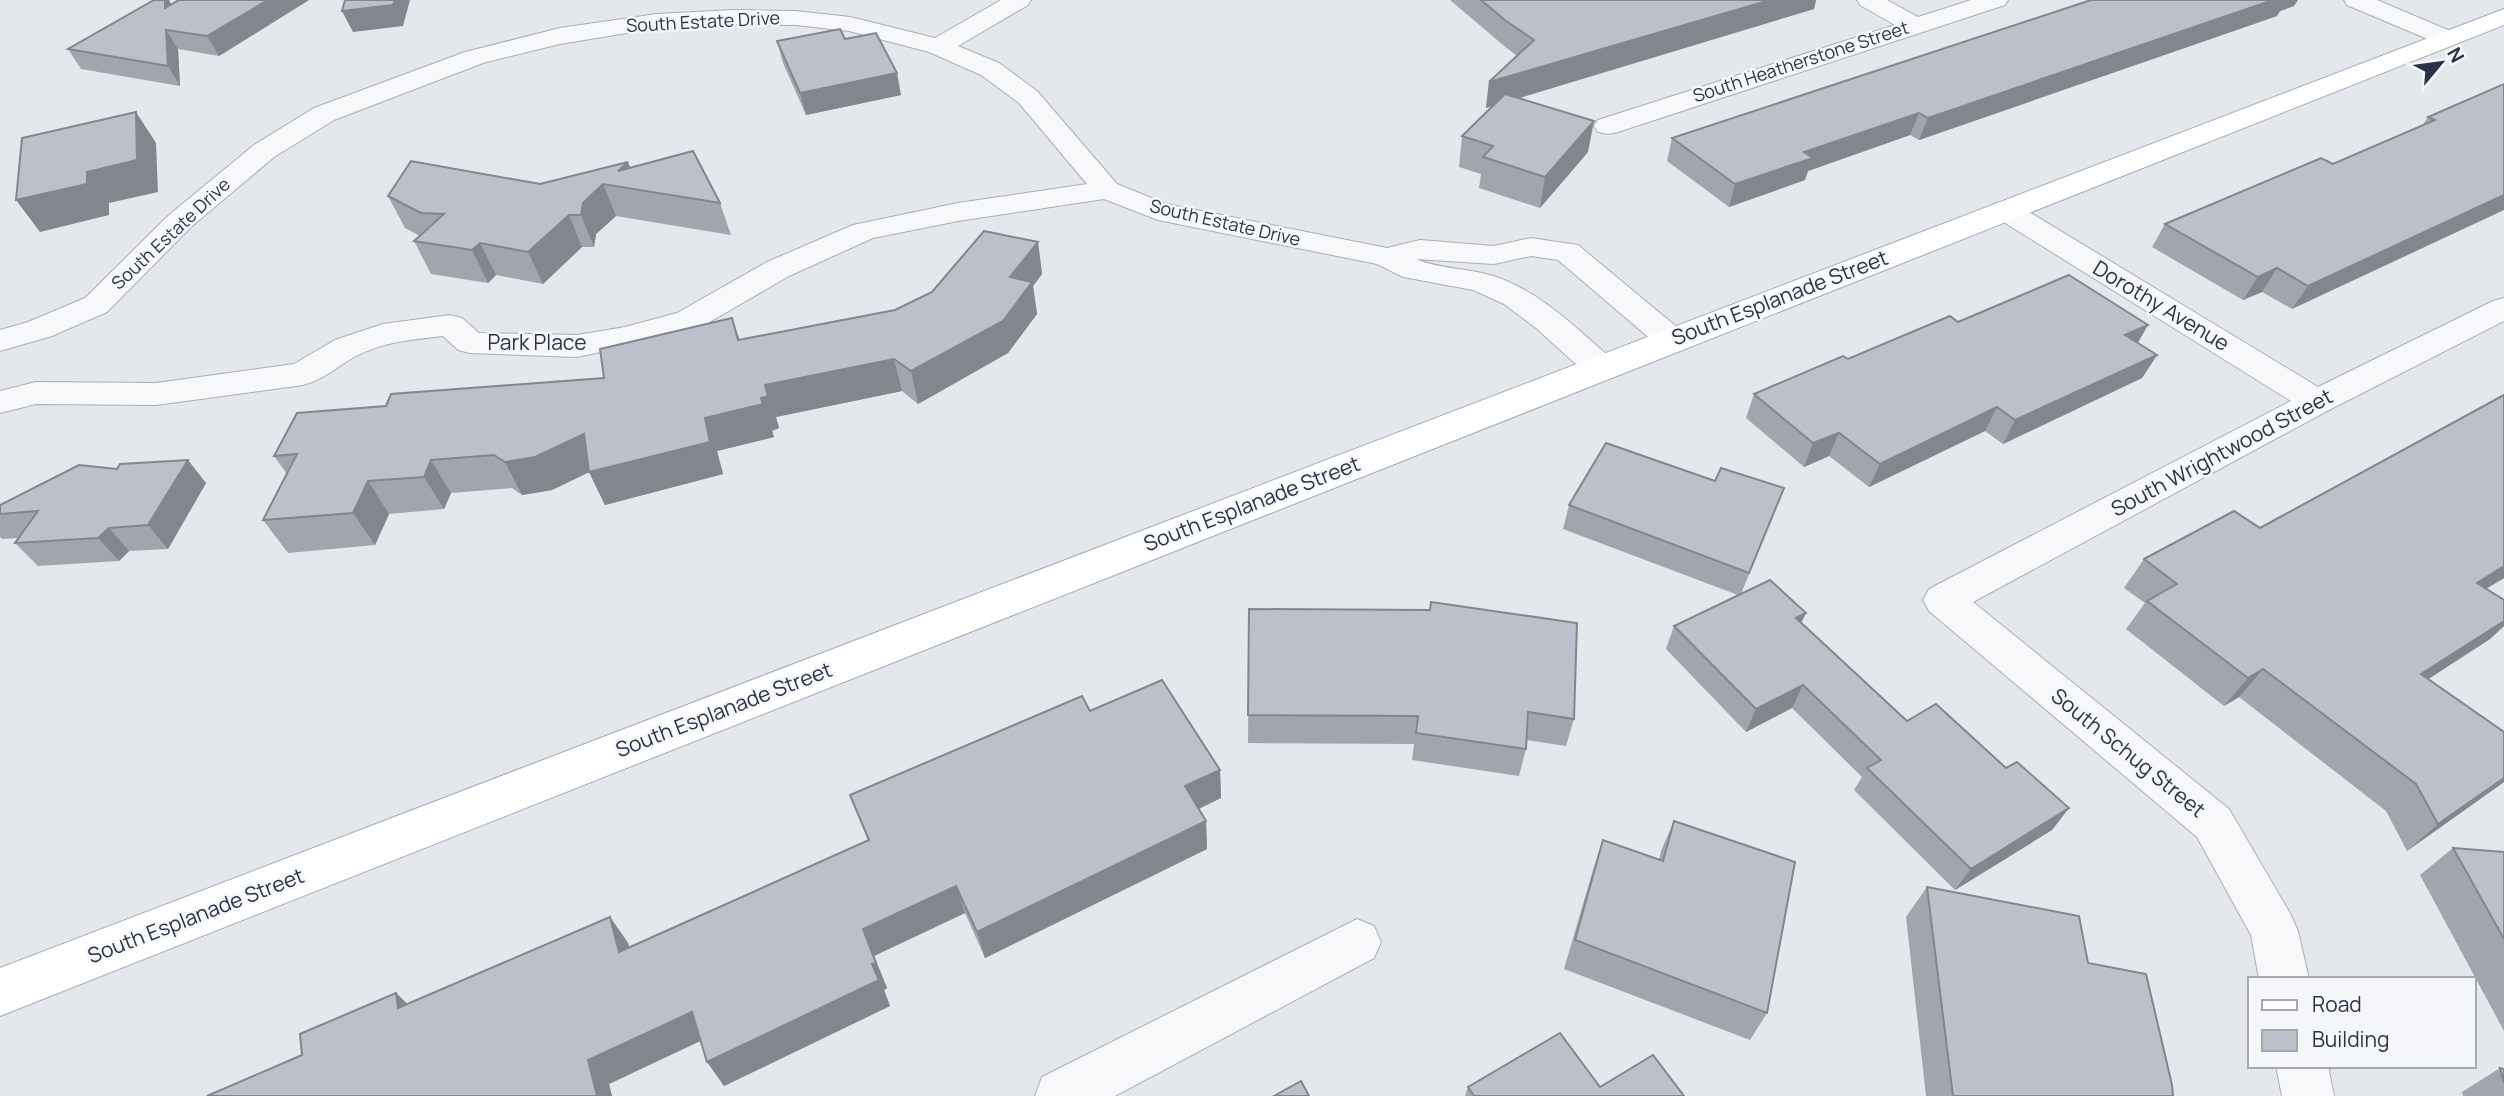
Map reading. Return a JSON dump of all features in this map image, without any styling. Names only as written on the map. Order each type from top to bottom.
[{"type":"main road","name":"South Esplanade Street","points":[[0,992],[2504,16]]},
{"type":"street","points":[[938,47],[1019,0]]},
{"type":"street","points":[[1869,0],[1914,25]]},
{"type":"street","name":"South Heatherstone Street","points":[[1608,126],[1996,0]]},
{"type":"street","points":[[2356,0],[2446,38]]},
{"type":"street","name":"South Estate Drive","points":[[0,341],[40,329],[96,305],[180,221],[264,151],[324,114],[474,57],[572,34],[657,21],[733,17],[796,18],[850,24],[938,47],[990,69],[1028,97],[1107,190],[1158,211],[1386,257],[1414,270],[1488,285],[1515,297],[1548,321],[1601,368]]},
{"type":"street","name":"Park Place","points":[[0,402],[36,393],[156,394],[303,374],[347,347],[395,331],[450,325],[470,343],[577,346],[625,337],[689,320],[778,269],[864,231],[958,212],[1107,190]]},
{"type":"street","name":"Dorothy Avenue","points":[[2005,210],[2317,402]]},
{"type":"street","name":"South Estate Drive","points":[[1386,257],[1420,249],[1500,254],[1531,247],[1567,252],[1672,340]]},
{"type":"street","points":[[1488,285],[1500,254]]},
{"type":"street","name":"South Wrightwood Street","points":[[1942,600],[2317,402],[2504,308]]},
{"type":"street","name":"South Schug Street","points":[[1942,600],[2213,823],[2274,931],[2284,977]]},
{"type":"street","points":[[1061,1096],[1357,942]]},
{"type":"street","points":[[2302,1068],[2308,1096]]},
{"type":"building","points":[[154,0],[165,0],[165,8],[179,0],[268,0],[207,36],[166,30],[168,66],[68,49]]},
{"type":"building","points":[[345,0],[395,0],[393,5],[342,11]]},
{"type":"building","points":[[1481,0],[1770,0],[1489,82],[1534,40]]},
{"type":"building","points":[[2091,0],[2273,0],[1928,118],[1919,113],[1804,152],[1813,158],[1735,184],[1672,138]]},
{"type":"building","points":[[840,29],[845,39],[876,33],[897,73],[800,93],[777,41]]},
{"type":"building","points":[[2504,84],[2504,195],[2308,286],[2277,268],[2258,277],[2165,224],[2321,158],[2333,164],[2435,120],[2428,117]]},
{"type":"building","points":[[1505,94],[1594,121],[1545,177],[1483,157],[1493,146],[1462,136]]},
{"type":"building","points":[[136,112],[137,160],[87,172],[87,184],[16,200],[22,138]]},
{"type":"building","points":[[693,151],[720,203],[603,184],[583,203],[581,215],[569,215],[528,252],[480,243],[472,250],[414,241],[444,214],[421,213],[388,196],[411,161],[540,184],[628,162],[618,171]]},
{"type":"building","points":[[984,231],[1038,242],[1010,277],[1032,282],[1003,321],[911,371],[894,359],[765,385],[768,396],[761,398],[763,404],[705,418],[710,442],[589,472],[584,434],[535,457],[505,462],[494,455],[431,460],[424,477],[368,481],[353,513],[263,520],[297,454],[274,456],[297,413],[386,406],[391,394],[604,378],[600,349],[732,318],[738,340],[895,310],[932,292]]},
{"type":"building","points":[[2069,275],[2148,325],[2125,335],[2157,355],[2015,420],[1997,407],[1880,464],[1839,433],[1813,443],[1754,394],[1843,356],[1848,359],[1950,316],[1958,322]]},
{"type":"building","points":[[2504,395],[2504,566],[2477,583],[2504,600],[2504,621],[2421,674],[2504,732],[2504,778],[2438,824],[2416,784],[2263,669],[2248,678],[2147,601],[2177,584],[2144,559],[2234,511],[2260,528]]},
{"type":"building","points":[[1606,443],[1715,481],[1721,468],[1784,488],[1749,573],[1569,505]]},
{"type":"building","points":[[188,460],[148,525],[109,528],[98,538],[15,543],[38,511],[0,514],[0,505],[79,465],[117,469],[120,464]]},
{"type":"building","points":[[1770,580],[1806,613],[1796,618],[1907,721],[1936,704],[2006,768],[2017,762],[2069,808],[1971,869],[1867,768],[1881,760],[1803,685],[1756,709],[1674,626]]},
{"type":"building","points":[[1431,602],[1577,623],[1574,719],[1528,712],[1526,749],[1416,733],[1418,716],[1248,715],[1249,609],[1430,610]]},
{"type":"building","points":[[1162,680],[1220,770],[1185,786],[1206,821],[977,932],[956,886],[863,929],[876,963],[872,964],[879,980],[707,1062],[692,1012],[588,1060],[597,1096],[207,1096],[302,1055],[300,1034],[396,993],[398,1008],[610,917],[619,952],[869,840],[850,795],[1082,696],[1090,711]]},
{"type":"building","points":[[1674,821],[1795,862],[1767,1013],[1575,940],[1603,840],[1663,861]]},
{"type":"building","points":[[2453,848],[2504,852],[2504,939]]},
{"type":"building","points":[[1927,887],[2079,916],[2088,963],[2146,974],[2173,1096],[1953,1096]]},
{"type":"building","points":[[1560,1033],[1600,1087],[1653,1055],[1684,1096],[1474,1096],[1468,1087]]},
{"type":"building","points":[[1301,1081],[1309,1096],[1274,1096]]}]
